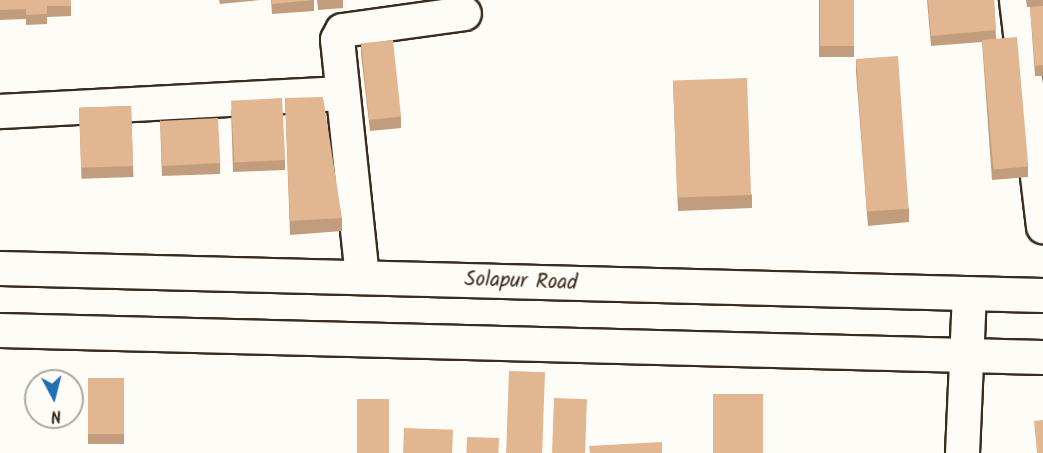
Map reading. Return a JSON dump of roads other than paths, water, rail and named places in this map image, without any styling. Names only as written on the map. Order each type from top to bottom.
[{"type":"main road","points":[[1016,0],[1043,226]]},
{"type":"main road","points":[[362,278],[340,93],[337,39],[342,30],[464,13]]},
{"type":"main road","points":[[0,111],[340,93]]},
{"type":"main road","name":"Solapur Road","points":[[0,268],[1043,295]]},
{"type":"main road","points":[[962,453],[969,293]]},
{"type":"main road","points":[[0,330],[1043,357]]}]
